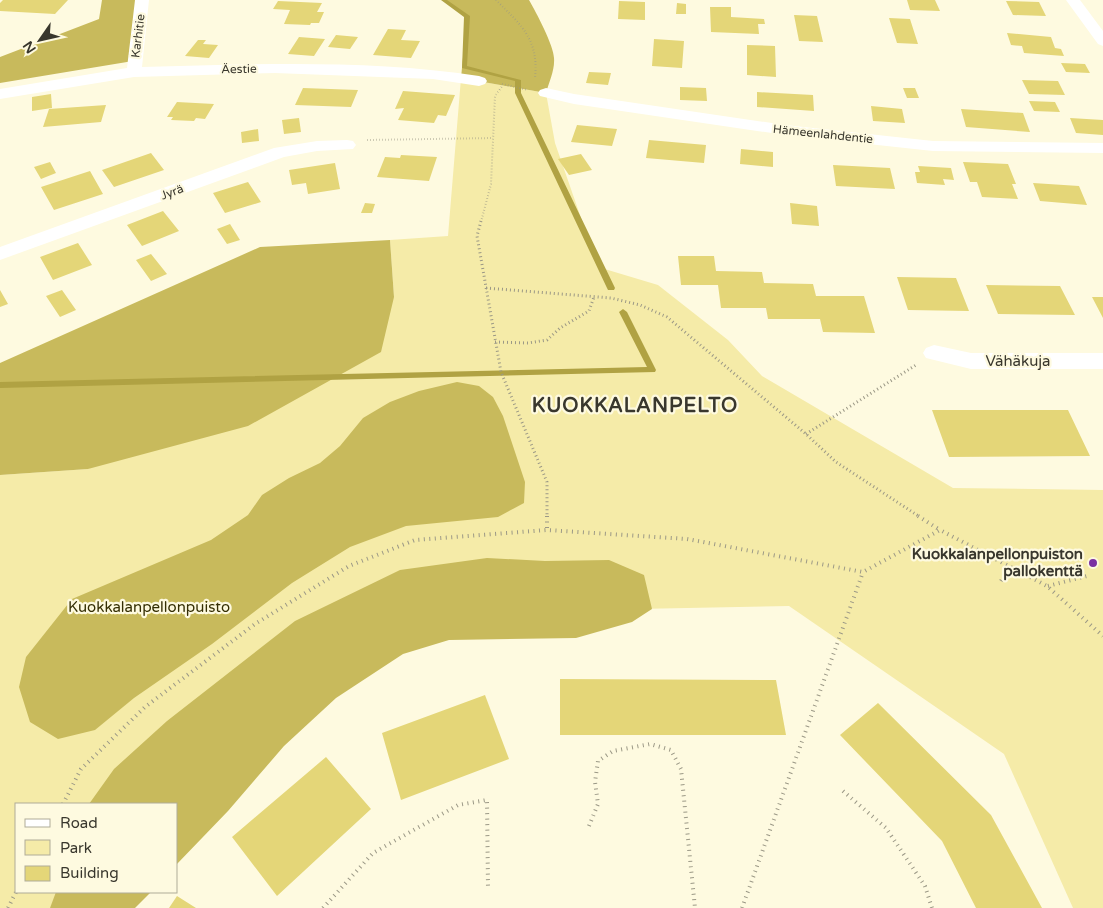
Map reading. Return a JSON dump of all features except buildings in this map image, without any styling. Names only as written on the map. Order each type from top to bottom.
[{"type":"street","name":"Karhitie","points":[[134,72],[142,0]]},
{"type":"street","points":[[1073,0],[1103,41]]},
{"type":"street","name":"Äestie","points":[[0,94],[134,72],[275,68],[433,74],[480,81]]},
{"type":"street","name":"Hämeenlahdentie","points":[[540,87],[574,99],[785,130],[933,146],[1103,148]]},
{"type":"street","name":"Jyrä","points":[[0,254],[280,152],[317,146],[347,145]]},
{"type":"street","name":"Vähäkuja","points":[[934,353],[971,361],[1103,361]]},
{"type":"path","points":[[496,0],[529,34],[538,63],[540,87]]},
{"type":"path","points":[[502,84],[496,96],[491,184],[477,236],[501,372],[547,482],[547,530]]},
{"type":"path","points":[[511,86],[525,89]]},
{"type":"path","points":[[347,145],[372,138],[493,138]]},
{"type":"path","points":[[486,288],[611,298],[640,305],[667,317],[806,434],[836,462],[940,530],[1047,586],[1103,636]]},
{"type":"path","points":[[495,342],[528,343],[547,340],[560,328],[589,311],[594,297]]},
{"type":"path","points":[[806,434],[934,353]]},
{"type":"path","points":[[64,803],[82,768],[145,707],[255,624],[349,566],[415,540],[547,530],[687,539],[863,572],[940,530]]},
{"type":"path","points":[[1001,581],[1010,567]]},
{"type":"path","points":[[742,908],[863,572]]},
{"type":"path","points":[[1047,586],[1087,576]]},
{"type":"path","points":[[589,826],[598,804],[595,782],[598,761],[613,751],[650,744],[671,750],[682,769],[695,908]]},
{"type":"path","points":[[843,791],[886,828],[925,886],[932,908]]},
{"type":"path","points":[[323,908],[373,853],[458,805],[487,800],[488,888]]},
{"type":"path","points":[[8,908],[16,893]]},
{"type":"green space","points":[[102,0],[141,0],[133,61],[0,83],[0,57],[99,19]]},
{"type":"green space","points":[[444,0],[529,0],[544,29],[554,58],[552,76],[546,93],[461,78],[467,16]]},
{"type":"green space","name":"Kuokkalanpellonpuisto","points":[[461,78],[546,93],[555,143],[598,267],[658,285],[728,340],[762,376],[953,488],[1103,490],[1103,908],[1073,908],[1004,754],[789,606],[431,613],[130,803],[15,803],[15,893],[61,893],[50,908],[0,908],[0,475],[88,469],[394,297],[390,240],[448,236]]},
{"type":"green space","points":[[390,240],[394,297],[381,352],[248,426],[88,469],[0,475],[0,363],[260,247]]},
{"type":"green space","points":[[457,382],[479,386],[493,397],[503,416],[525,482],[524,503],[498,517],[406,526],[350,547],[292,583],[212,644],[134,698],[95,730],[58,739],[30,722],[19,687],[26,657],[72,599],[211,540],[248,515],[262,495],[289,478],[320,463],[340,446],[363,418],[390,402],[419,391]]},
{"type":"green space","points":[[487,558],[545,561],[609,560],[644,575],[652,609],[632,622],[576,638],[449,640],[403,654],[336,698],[284,746],[228,811],[178,863],[178,803],[90,803],[114,769],[167,721],[295,621],[400,570]]},
{"type":"green space","points":[[56,893],[150,893],[135,908],[50,908]]},
{"type":"waterway","points":[[444,0],[467,16],[464,67],[518,80],[518,93],[611,288]]},
{"type":"waterway","points":[[0,385],[652,370],[623,312]]},
{"type":"place","name":"Kuokkalanpellonpuiston pallokenttä","points":[[1093,563]]},
{"type":"district","name":"KUOKKALANPELTO","points":[[635,406]]}]
